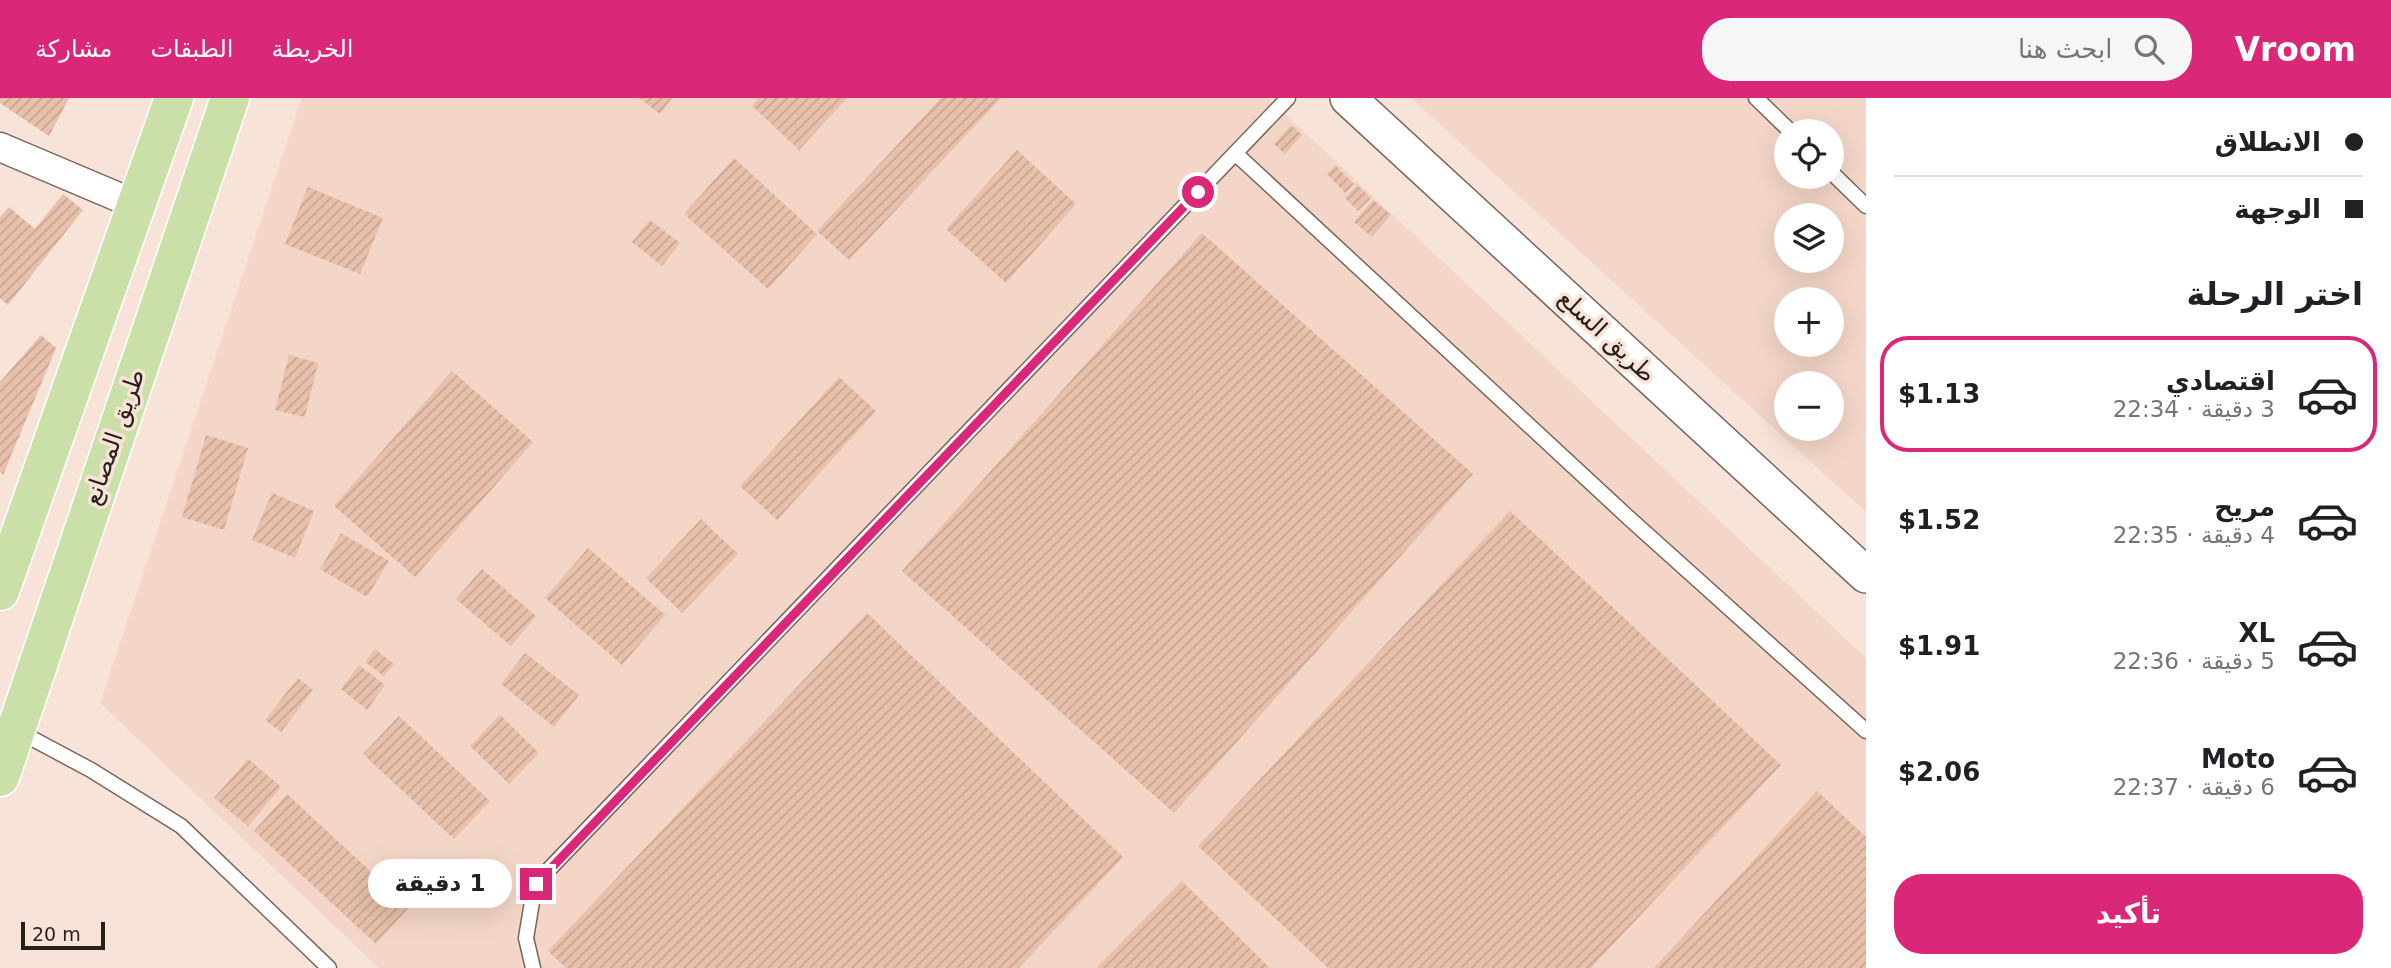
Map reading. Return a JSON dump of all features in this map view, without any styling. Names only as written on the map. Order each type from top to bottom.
[{"type":"main road","points":[[3,571],[174,98]]},
{"type":"main road","name":"طريق المصانع","points":[[0,777],[230,98]]},
{"type":"street","name":"طريق السلع","points":[[1348,98],[1866,575]]},
{"type":"street","points":[[0,147],[137,205]]},
{"type":"lane","points":[[533,968],[526,938],[536,884],[1288,98]]},
{"type":"lane","points":[[1756,98],[1778,119]]},
{"type":"lane","points":[[1235,153],[1630,519],[1866,731]]},
{"type":"lane","points":[[1844,185],[1866,206]]},
{"type":"lane","points":[[15,730],[91,770],[181,826],[329,968]]},
{"type":"shaded area","points":[[302,98],[1268,98],[1866,658],[1866,968],[379,968],[100,703]]},
{"type":"shaded area","points":[[1411,98],[1866,98],[1866,512],[1788,441],[1844,441],[1844,371],[1774,371],[1774,428]]},
{"type":"building","points":[[0,98],[69,98],[49,136],[0,103]]},
{"type":"building","points":[[639,98],[672,98],[660,114]]},
{"type":"building","points":[[759,98],[847,98],[799,150],[752,106]]},
{"type":"building","points":[[941,98],[1001,98],[849,260],[817,231]]},
{"type":"building","points":[[1291,125],[1302,135],[1285,154],[1274,144]]},
{"type":"building","points":[[1017,150],[1076,204],[1006,283],[946,229]]},
{"type":"building","points":[[734,158],[817,234],[768,289],[684,214]]},
{"type":"building","points":[[1335,165],[1354,184],[1345,193],[1327,174]]},
{"type":"building","points":[[1357,185],[1371,198],[1358,211],[1345,198]]},
{"type":"building","points":[[308,187],[383,218],[360,274],[285,244]]},
{"type":"building","points":[[63,194],[83,210],[8,305],[0,298],[0,217],[9,207],[35,229]]},
{"type":"building","points":[[1373,200],[1391,215],[1372,237],[1354,222]]},
{"type":"building","points":[[650,220],[680,243],[662,266],[632,242]]},
{"type":"building","points":[[1202,233],[1473,474],[1174,813],[902,571]]},
{"type":"building","points":[[41,335],[56,348],[3,475],[0,472],[0,382]]},
{"type":"building","points":[[289,355],[318,363],[305,417],[275,410]]},
{"type":"building","points":[[452,371],[533,442],[415,577],[334,506]]},
{"type":"building","points":[[839,377],[876,411],[777,520],[740,486]]},
{"type":"building","points":[[206,435],[248,448],[224,530],[182,517]]},
{"type":"building","points":[[272,493],[314,511],[295,558],[252,540]]},
{"type":"building","points":[[1510,511],[1781,765],[1591,968],[1328,968],[1198,846]]},
{"type":"building","points":[[701,519],[738,554],[682,613],[646,578]]},
{"type":"building","points":[[341,533],[389,561],[367,597],[320,569]]},
{"type":"building","points":[[588,548],[665,615],[622,665],[545,598]]},
{"type":"building","points":[[482,569],[536,616],[511,646],[456,599]]},
{"type":"building","points":[[867,613],[1123,857],[1019,968],[566,968],[548,951]]},
{"type":"building","points":[[375,649],[394,664],[384,676],[365,662]]},
{"type":"building","points":[[525,653],[579,695],[554,727],[501,684]]},
{"type":"building","points":[[359,665],[385,685],[367,710],[341,689]]},
{"type":"building","points":[[298,678],[313,690],[281,732],[265,720]]},
{"type":"building","points":[[500,715],[539,753],[509,784],[470,746]]},
{"type":"building","points":[[399,716],[490,801],[454,839],[363,754]]},
{"type":"building","points":[[248,759],[281,787],[248,826],[214,798]]},
{"type":"building","points":[[1817,791],[1866,837],[1866,968],[1654,968]]},
{"type":"building","points":[[287,794],[409,907],[376,944],[254,831]]},
{"type":"building","points":[[1182,881],[1270,968],[1096,968]]},
{"type":"route","points":[[536,884],[1198,192]]}]
